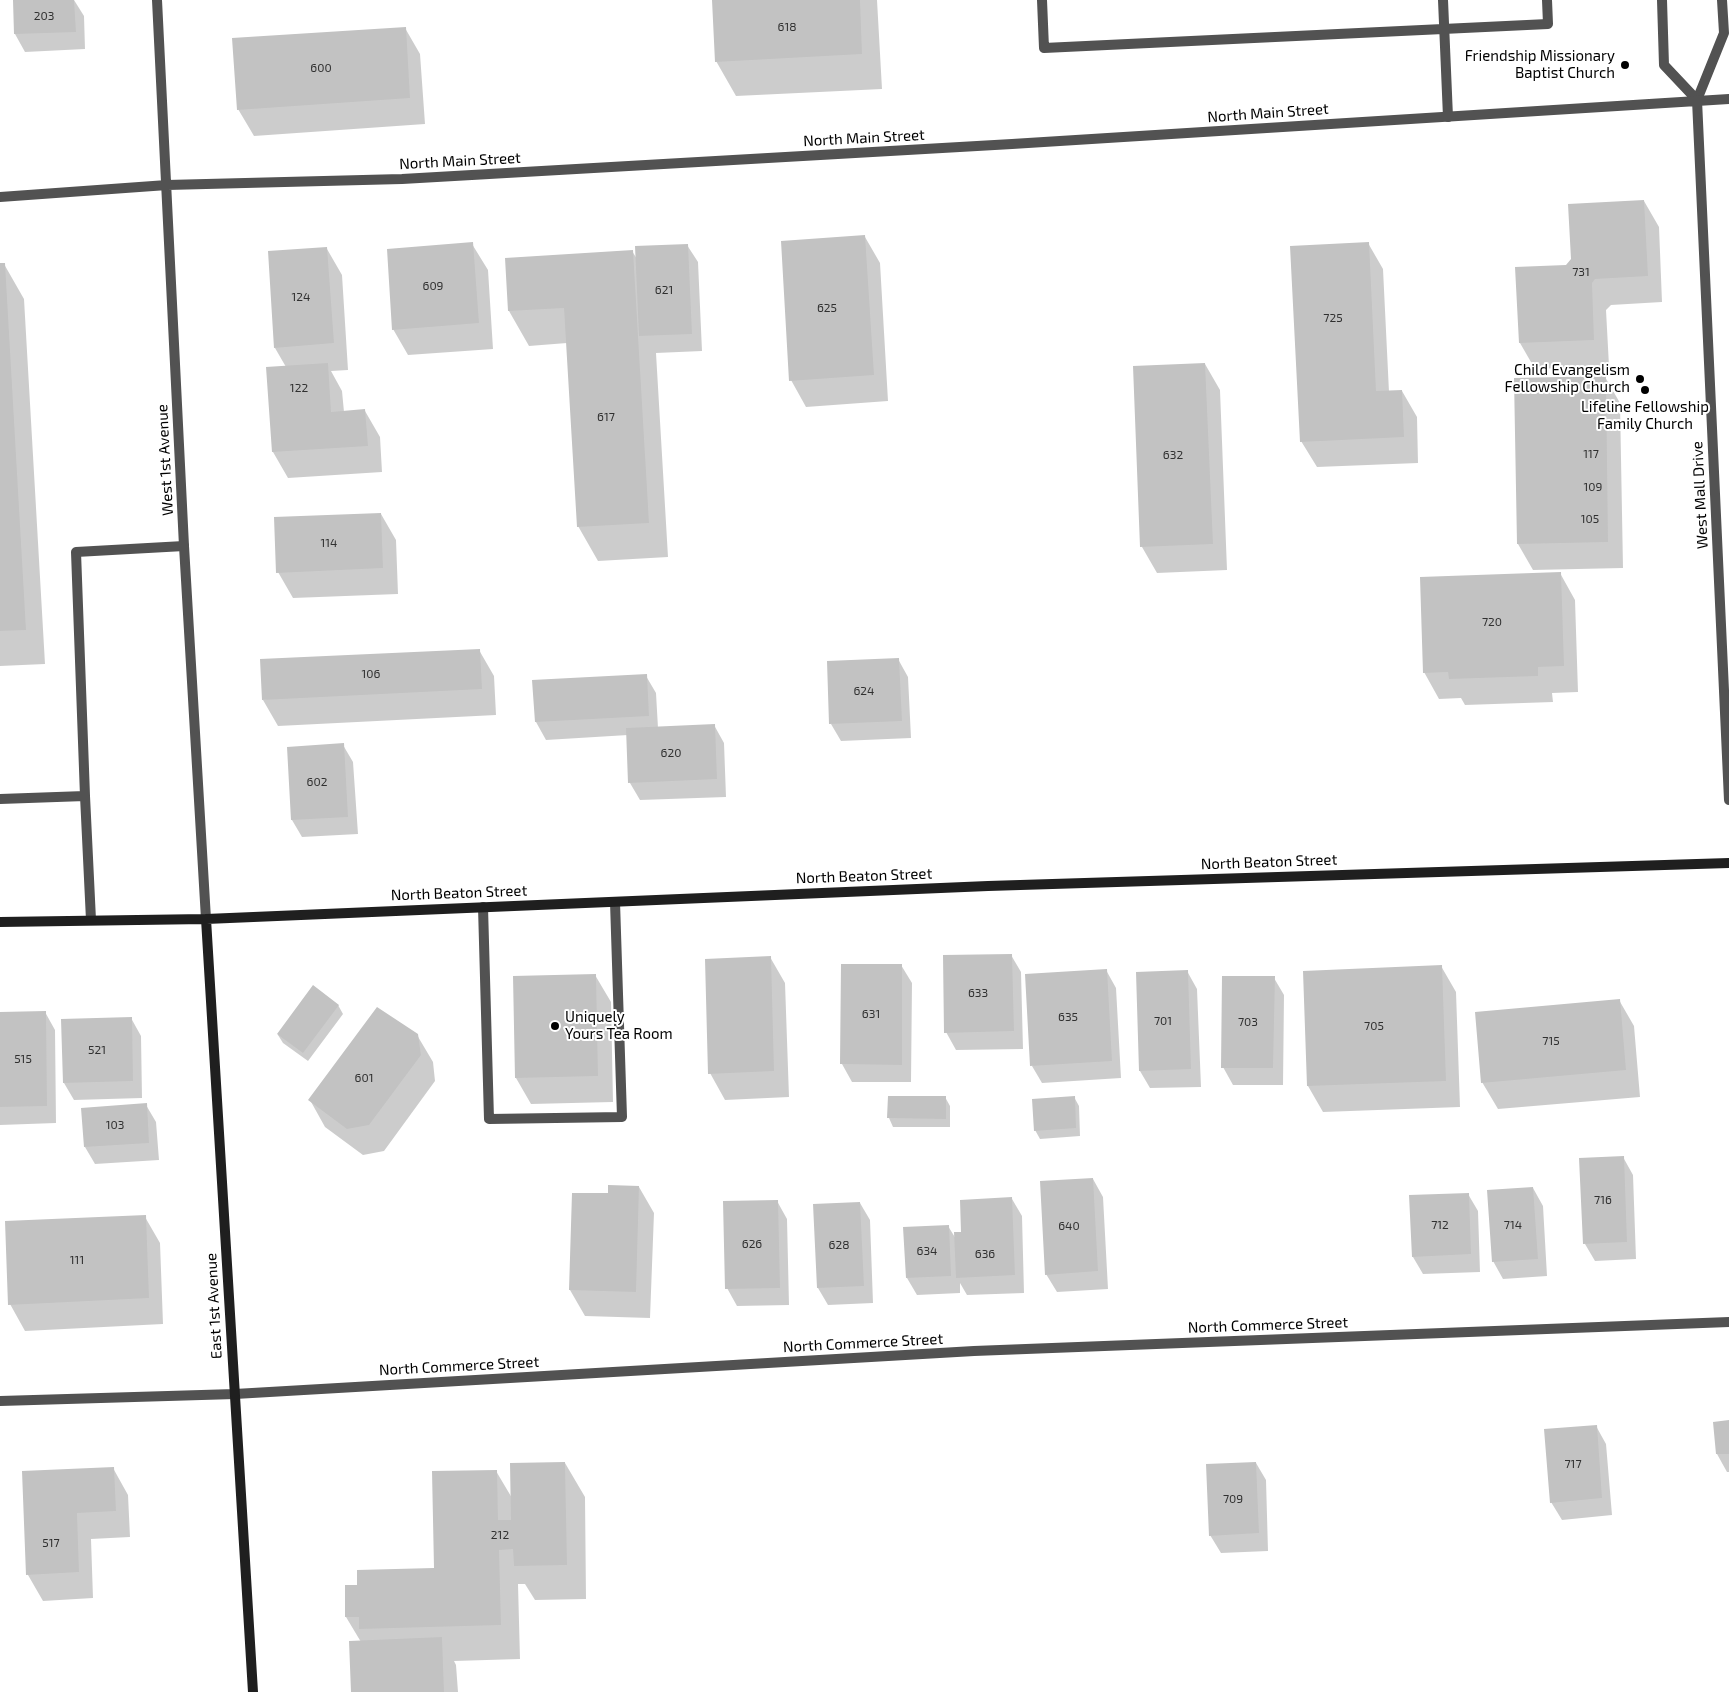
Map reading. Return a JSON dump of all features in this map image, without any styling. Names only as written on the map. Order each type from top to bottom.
[{"type":"main road","name":"North Beaton Street","points":[[0,922],[206,918],[988,886],[1729,863]]},
{"type":"main road","name":"East 1st Avenue","points":[[206,918],[253,1692]]},
{"type":"street","name":"West 1st Avenue","points":[[157,0],[184,546],[206,918]]},
{"type":"street","points":[[1042,0],[1044,48],[1548,24],[1547,0]]},
{"type":"street","points":[[1443,0],[1448,117]]},
{"type":"street","points":[[1662,0],[1664,65],[1697,100],[1724,33],[1726,17],[1722,0]]},
{"type":"street","name":"North Main Street","points":[[0,197],[167,185],[411,179],[1729,99]]},
{"type":"street","name":"West Mall Drive","points":[[1697,100],[1729,800]]},
{"type":"street","points":[[91,920],[76,552],[184,546]]},
{"type":"street","points":[[0,799],[85,796]]},
{"type":"street","points":[[483,907],[489,1119],[622,1117],[615,902]]},
{"type":"street","name":"North Commerce Street","points":[[0,1401],[234,1394],[974,1352],[1729,1322]]},
{"type":"building","points":[[13,0],[74,0],[76,32],[14,34]]},
{"type":"building","points":[[712,0],[860,0],[862,54],[715,62]]},
{"type":"building","points":[[406,27],[410,98],[237,110],[232,38]]},
{"type":"building","points":[[1644,200],[1648,276],[1595,279],[1592,283],[1594,340],[1519,343],[1515,267],[1566,265],[1571,259],[1568,204]]},
{"type":"building","points":[[865,235],[874,375],[789,381],[781,241]]},
{"type":"building","points":[[473,242],[479,323],[392,330],[387,249]]},
{"type":"building","points":[[1369,242],[1376,391],[1402,390],[1404,437],[1300,442],[1290,246]]},
{"type":"building","points":[[688,244],[692,334],[639,336],[635,246]]},
{"type":"building","points":[[327,247],[334,343],[274,348],[268,251]]},
{"type":"building","points":[[633,250],[649,523],[577,527],[564,308],[508,311],[505,258]]},
{"type":"building","points":[[0,263],[5,263],[26,630],[0,631]]},
{"type":"building","points":[[328,363],[331,412],[365,409],[368,446],[272,452],[266,367]]},
{"type":"building","points":[[1205,363],[1213,544],[1140,547],[1133,366]]},
{"type":"building","points":[[1606,376],[1608,542],[1517,544],[1514,378]]},
{"type":"building","points":[[381,513],[383,568],[276,573],[274,517]]},
{"type":"building","points":[[1561,572],[1564,666],[1538,667],[1538,676],[1449,679],[1448,672],[1423,673],[1420,577]]},
{"type":"building","points":[[480,649],[482,689],[262,700],[260,659]]},
{"type":"building","points":[[899,658],[902,721],[829,724],[827,661]]},
{"type":"building","points":[[647,674],[649,716],[535,722],[532,680]]},
{"type":"building","points":[[715,724],[717,779],[628,783],[626,728]]},
{"type":"building","points":[[344,743],[348,817],[291,820],[287,747]]},
{"type":"building","points":[[1012,954],[1014,1031],[944,1033],[943,955]]},
{"type":"building","points":[[771,956],[774,1071],[708,1074],[705,959]]},
{"type":"building","points":[[841,964],[902,964],[902,1065],[840,1064]]},
{"type":"building","points":[[1442,965],[1446,1081],[1307,1086],[1303,971]]},
{"type":"building","points":[[1107,969],[1112,1061],[1030,1066],[1025,974]]},
{"type":"building","points":[[1188,970],[1191,1069],[1139,1071],[1136,972]]},
{"type":"building","name":"Uniquely Yours Tea Room","points":[[596,974],[598,1076],[515,1078],[513,976]]},
{"type":"building","points":[[1222,976],[1275,976],[1273,1068],[1221,1068]]},
{"type":"building","points":[[313,985],[339,1005],[303,1053],[277,1034]]},
{"type":"building","points":[[1620,999],[1626,1070],[1481,1083],[1475,1012]]},
{"type":"building","points":[[377,1007],[418,1034],[421,1055],[369,1125],[347,1129],[308,1100]]},
{"type":"building","points":[[46,1011],[47,1106],[0,1107],[0,1012]]},
{"type":"building","points":[[132,1017],[133,1081],[63,1083],[61,1019]]},
{"type":"building","points":[[888,1096],[946,1096],[946,1119],[887,1118]]},
{"type":"building","points":[[1075,1096],[1076,1128],[1034,1131],[1032,1099]]},
{"type":"building","points":[[147,1103],[149,1143],[84,1147],[81,1108]]},
{"type":"building","points":[[1624,1156],[1627,1242],[1583,1244],[1579,1158]]},
{"type":"building","points":[[1093,1178],[1098,1271],[1045,1275],[1040,1181]]},
{"type":"building","points":[[608,1185],[639,1186],[636,1292],[569,1290],[572,1193],[608,1193]]},
{"type":"building","points":[[1533,1187],[1538,1259],[1492,1262],[1487,1190]]},
{"type":"building","points":[[1469,1193],[1471,1254],[1412,1257],[1409,1195]]},
{"type":"building","points":[[1012,1197],[1015,1275],[956,1278],[954,1232],[961,1232],[960,1200]]},
{"type":"building","points":[[778,1200],[780,1288],[725,1289],[723,1201]]},
{"type":"building","points":[[860,1202],[864,1286],[817,1288],[813,1204]]},
{"type":"building","points":[[146,1215],[149,1298],[8,1305],[5,1221]]},
{"type":"building","points":[[949,1225],[951,1276],[906,1278],[903,1227]]},
{"type":"building","points":[[1729,1420],[1729,1454],[1716,1454],[1713,1422]]},
{"type":"building","points":[[1597,1425],[1602,1498],[1550,1503],[1544,1429]]},
{"type":"building","points":[[565,1462],[567,1565],[514,1566],[513,1549],[499,1550],[501,1625],[359,1629],[359,1617],[345,1617],[345,1585],[357,1585],[357,1570],[434,1568],[432,1471],[497,1470],[498,1520],[511,1520],[510,1463]]},
{"type":"building","points":[[1256,1462],[1259,1533],[1209,1536],[1206,1464]]},
{"type":"building","points":[[114,1467],[116,1511],[77,1513],[79,1572],[26,1575],[22,1471]]},
{"type":"building","points":[[442,1637],[444,1692],[351,1692],[349,1641]]},
{"type":"place","name":"Friendship Missionary Baptist Church","points":[[1625,65]]},
{"type":"place","name":"Child Evangelism Fellowship Church","points":[[1640,379]]},
{"type":"place","name":"Lifeline Fellowship Family Church","points":[[1645,390]]},
{"type":"place","name":"Uniquely Yours Tea Room","points":[[555,1026]]}]
